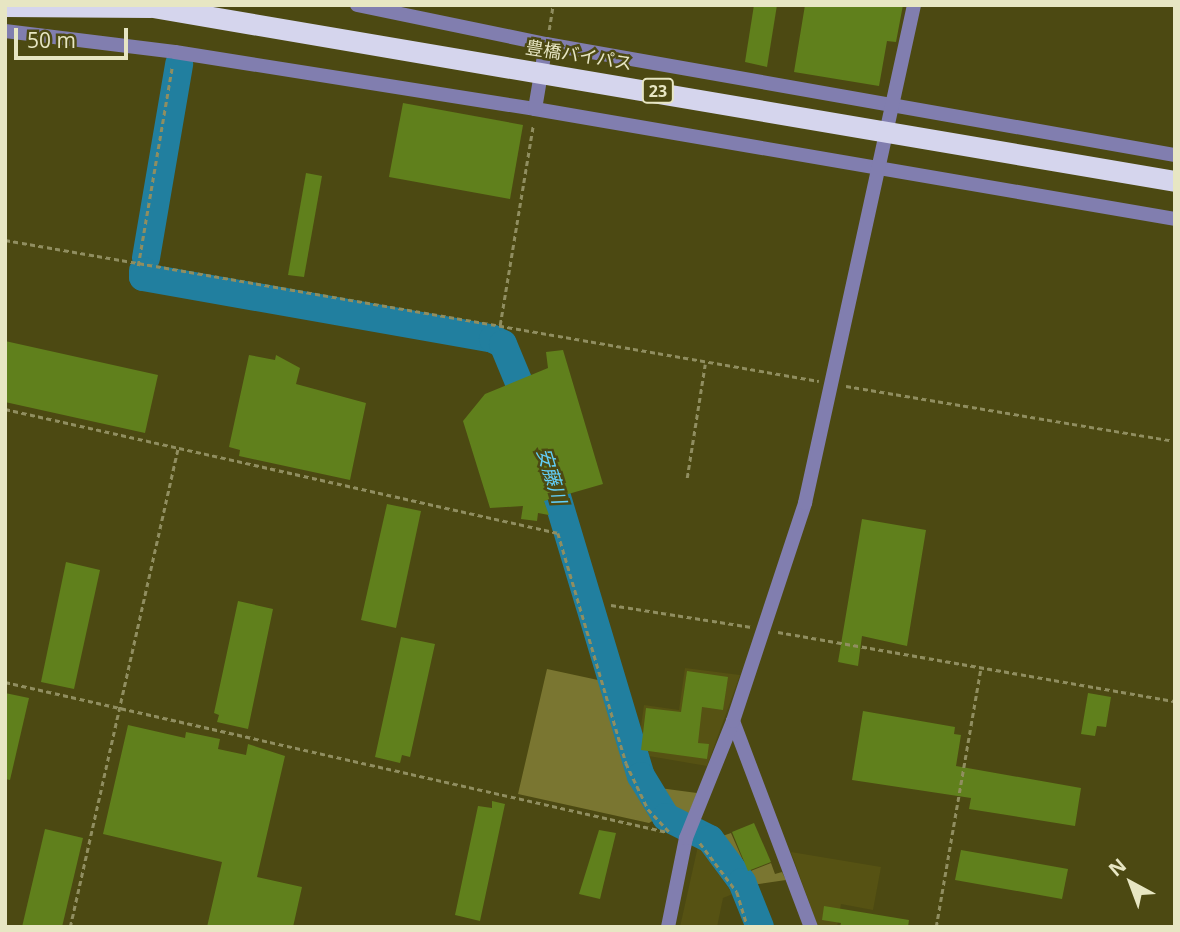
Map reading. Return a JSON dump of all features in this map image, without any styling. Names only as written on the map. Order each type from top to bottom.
[{"type":"highway","name":"豊橋バイパス","points":[[219,5],[1175,171]]},
{"type":"highway","name":"豊橋バイパス","points":[[5,6],[146,6],[1175,181]]},
{"type":"street","points":[[357,5],[546,44],[1175,155]]},
{"type":"street","points":[[668,927],[689,832],[733,721],[805,503],[914,5]]},
{"type":"street","points":[[5,32],[175,52],[535,109],[1175,219]]},
{"type":"street","points":[[535,109],[546,44]]},
{"type":"street","points":[[733,721],[811,927]]},
{"type":"path","points":[[546,44],[553,5]]},
{"type":"path","points":[[138,266],[175,52]]},
{"type":"path","points":[[500,325],[535,109]]},
{"type":"path","points":[[5,240],[138,266],[1175,441]]},
{"type":"path","points":[[687,478],[705,363]]},
{"type":"path","points":[[5,409],[558,533],[626,763],[649,809],[670,833]]},
{"type":"path","points":[[70,927],[178,447]]},
{"type":"path","points":[[611,605],[1175,701]]},
{"type":"path","points":[[936,927],[981,667]]},
{"type":"path","points":[[5,682],[121,706],[670,833],[689,832],[710,851],[737,892],[748,927]]},
{"type":"shaded area","points":[[685,668],[740,675],[707,766],[637,754],[644,705],[679,710]]},
{"type":"shaded area","points":[[547,669],[598,680],[622,759],[654,820],[649,823],[518,794]]},
{"type":"shaded area","points":[[652,787],[697,793],[685,823],[672,816]]},
{"type":"shaded area","points":[[731,833],[748,872],[771,863],[775,874],[782,872],[786,880],[752,885],[714,839]]},
{"type":"shaded area","points":[[698,846],[733,894],[723,898],[717,927],[680,927]]},
{"type":"shaded area","points":[[791,852],[881,867],[873,910],[841,904],[837,927],[818,927]]},
{"type":"building","points":[[754,5],[777,5],[767,67],[745,62]]},
{"type":"building","points":[[805,5],[903,5],[896,42],[887,41],[879,86],[794,72]]},
{"type":"building","points":[[403,103],[523,125],[510,199],[389,177]]},
{"type":"building","points":[[306,173],[322,176],[304,277],[288,275]]},
{"type":"building","points":[[5,341],[158,375],[145,433],[5,402]]},
{"type":"building","points":[[563,350],[603,484],[544,501],[549,515],[538,513],[537,521],[521,519],[523,506],[490,508],[463,421],[485,394],[548,368],[546,352]]},
{"type":"building","points":[[249,355],[275,360],[276,355],[300,368],[296,384],[366,403],[350,480],[239,456],[240,450],[229,447]]},
{"type":"building","points":[[387,504],[421,511],[396,628],[361,620]]},
{"type":"building","points":[[862,519],[926,530],[907,646],[862,636],[858,666],[838,662]]},
{"type":"building","points":[[66,562],[100,570],[74,689],[41,682]]},
{"type":"building","points":[[238,601],[273,609],[248,729],[217,722],[219,715],[214,713]]},
{"type":"building","points":[[401,637],[435,644],[410,757],[402,755],[400,763],[375,757]]},
{"type":"building","points":[[687,671],[728,677],[723,710],[702,707],[698,743],[709,744],[707,759],[641,750],[646,708],[681,712]]},
{"type":"building","points":[[5,693],[29,698],[10,780],[5,779]]},
{"type":"building","points":[[1088,693],[1111,697],[1106,727],[1097,726],[1095,736],[1081,734]]},
{"type":"building","points":[[863,711],[955,727],[954,734],[961,735],[956,766],[1081,788],[1075,826],[969,809],[971,798],[852,780]]},
{"type":"building","points":[[128,725],[185,738],[186,732],[220,739],[218,749],[246,755],[248,744],[285,756],[257,877],[302,887],[293,927],[207,927],[222,862],[103,834]]},
{"type":"building","points":[[492,801],[505,804],[480,921],[455,915],[478,806],[492,808]]},
{"type":"building","points":[[754,823],[771,862],[748,871],[732,832]]},
{"type":"building","points":[[45,829],[83,838],[62,927],[22,927]]},
{"type":"building","points":[[599,830],[616,833],[600,899],[579,894]]},
{"type":"building","points":[[961,850],[1068,869],[1062,899],[955,880]]},
{"type":"building","points":[[824,906],[909,920],[908,927],[840,927],[841,923],[822,920]]},
{"type":"waterway","name":"安藤川","points":[[146,258],[179,64]]},
{"type":"waterway","name":"安藤川","points":[[143,271],[143,277],[493,339],[503,344],[532,414]]},
{"type":"waterway","name":"安藤川","points":[[546,460],[641,776],[666,817],[710,839],[742,882],[760,927]]}]
